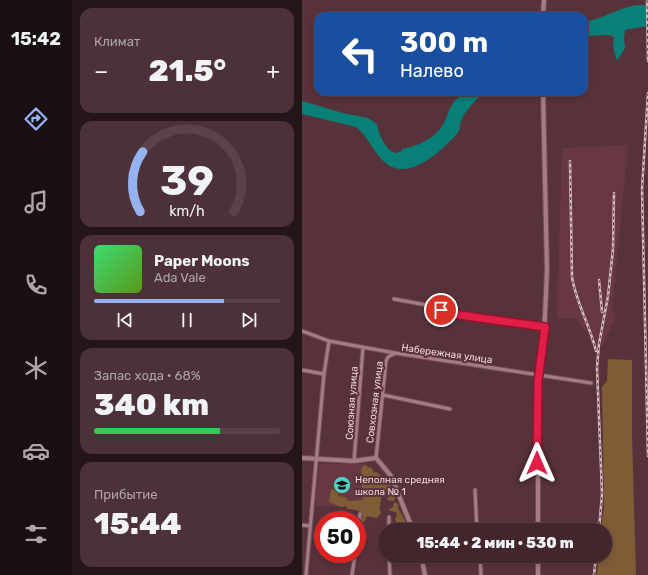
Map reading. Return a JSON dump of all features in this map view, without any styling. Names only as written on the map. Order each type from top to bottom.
[{"type":"main road","points":[[543,12],[544,0]]},
{"type":"main road","points":[[538,523],[537,393],[545,327],[547,270],[543,96]]},
{"type":"main road","name":"Совхозная улица","points":[[302,458],[354,461],[376,458],[391,476],[410,523]]},
{"type":"main road","points":[[422,563],[425,575]]},
{"type":"main road","points":[[538,563],[538,575]]},
{"type":"street","points":[[394,299],[432,306],[452,314],[545,327]]},
{"type":"street","name":"Набережная улица","points":[[302,331],[330,341],[395,353],[591,383]]},
{"type":"street","points":[[306,575],[324,374],[330,341]]},
{"type":"street","name":"Союзная улица","points":[[354,461],[363,347]]},
{"type":"street","name":"Совхозная улица","points":[[376,458],[386,361],[388,357],[395,353]]},
{"type":"street","points":[[302,370],[324,374]]},
{"type":"street","points":[[383,395],[450,409]]},
{"type":"street","points":[[475,490],[477,523]]},
{"type":"street","points":[[389,517],[389,523]]},
{"type":"street","points":[[302,525],[310,526]]},
{"type":"street","points":[[352,575],[354,563]]},
{"type":"street","points":[[390,563],[390,575]]},
{"type":"street","points":[[480,563],[481,575]]},
{"type":"shaded area","points":[[628,145],[612,311],[617,314],[603,345],[591,345],[587,332],[575,318],[557,318],[562,148]]},
{"type":"shaded area","points":[[608,359],[632,360],[632,435],[636,575],[597,575],[598,563],[612,563],[612,523],[602,523],[604,506],[602,387],[607,381]]},
{"type":"shaded area","name":"Неполная средняя школа № 1","points":[[319,464],[367,464],[366,510],[337,506],[315,506]]},
{"type":"shaded area","points":[[366,465],[369,468],[371,467],[374,473],[376,472],[389,482],[393,491],[391,493],[395,496],[394,501],[387,500],[389,494],[382,493],[379,508],[381,513],[377,518],[367,516],[366,518],[366,511],[348,509],[346,506],[341,507],[329,502],[331,489],[337,490],[339,493],[338,496],[345,497],[349,501],[363,500],[361,470],[363,466]]},
{"type":"shaded area","points":[[394,502],[398,504],[398,508],[406,522],[396,522],[396,512],[390,511],[389,509],[393,507]]},
{"type":"water","points":[[648,6],[648,26],[625,30],[625,48],[617,61],[613,47],[614,37],[609,35],[588,36],[588,21],[627,7]]},
{"type":"water","points":[[461,96],[480,96],[465,113],[456,135],[444,147],[422,163],[406,169],[398,169],[385,162],[361,131],[356,127],[302,114],[302,101],[343,113],[368,118],[377,124],[381,137],[386,145],[392,152],[396,153],[402,151],[402,149],[414,146],[426,140],[436,133],[441,128],[450,108]]},
{"type":"railway","points":[[647,0],[648,61]]},
{"type":"railway","points":[[648,93],[642,189],[648,456]]},
{"type":"railway","points":[[570,161],[572,277],[596,351]]},
{"type":"railway","points":[[600,523],[602,494],[597,367],[599,344],[608,296],[613,249],[614,193]]},
{"type":"railway","points":[[599,280],[602,312]]},
{"type":"railway","points":[[594,575],[595,563]]},
{"type":"place","name":"Неполная средняя школа № 1","points":[[342,485]]},
{"type":"route","points":[[441,310],[452,314],[545,327],[537,393],[537,463]]}]
